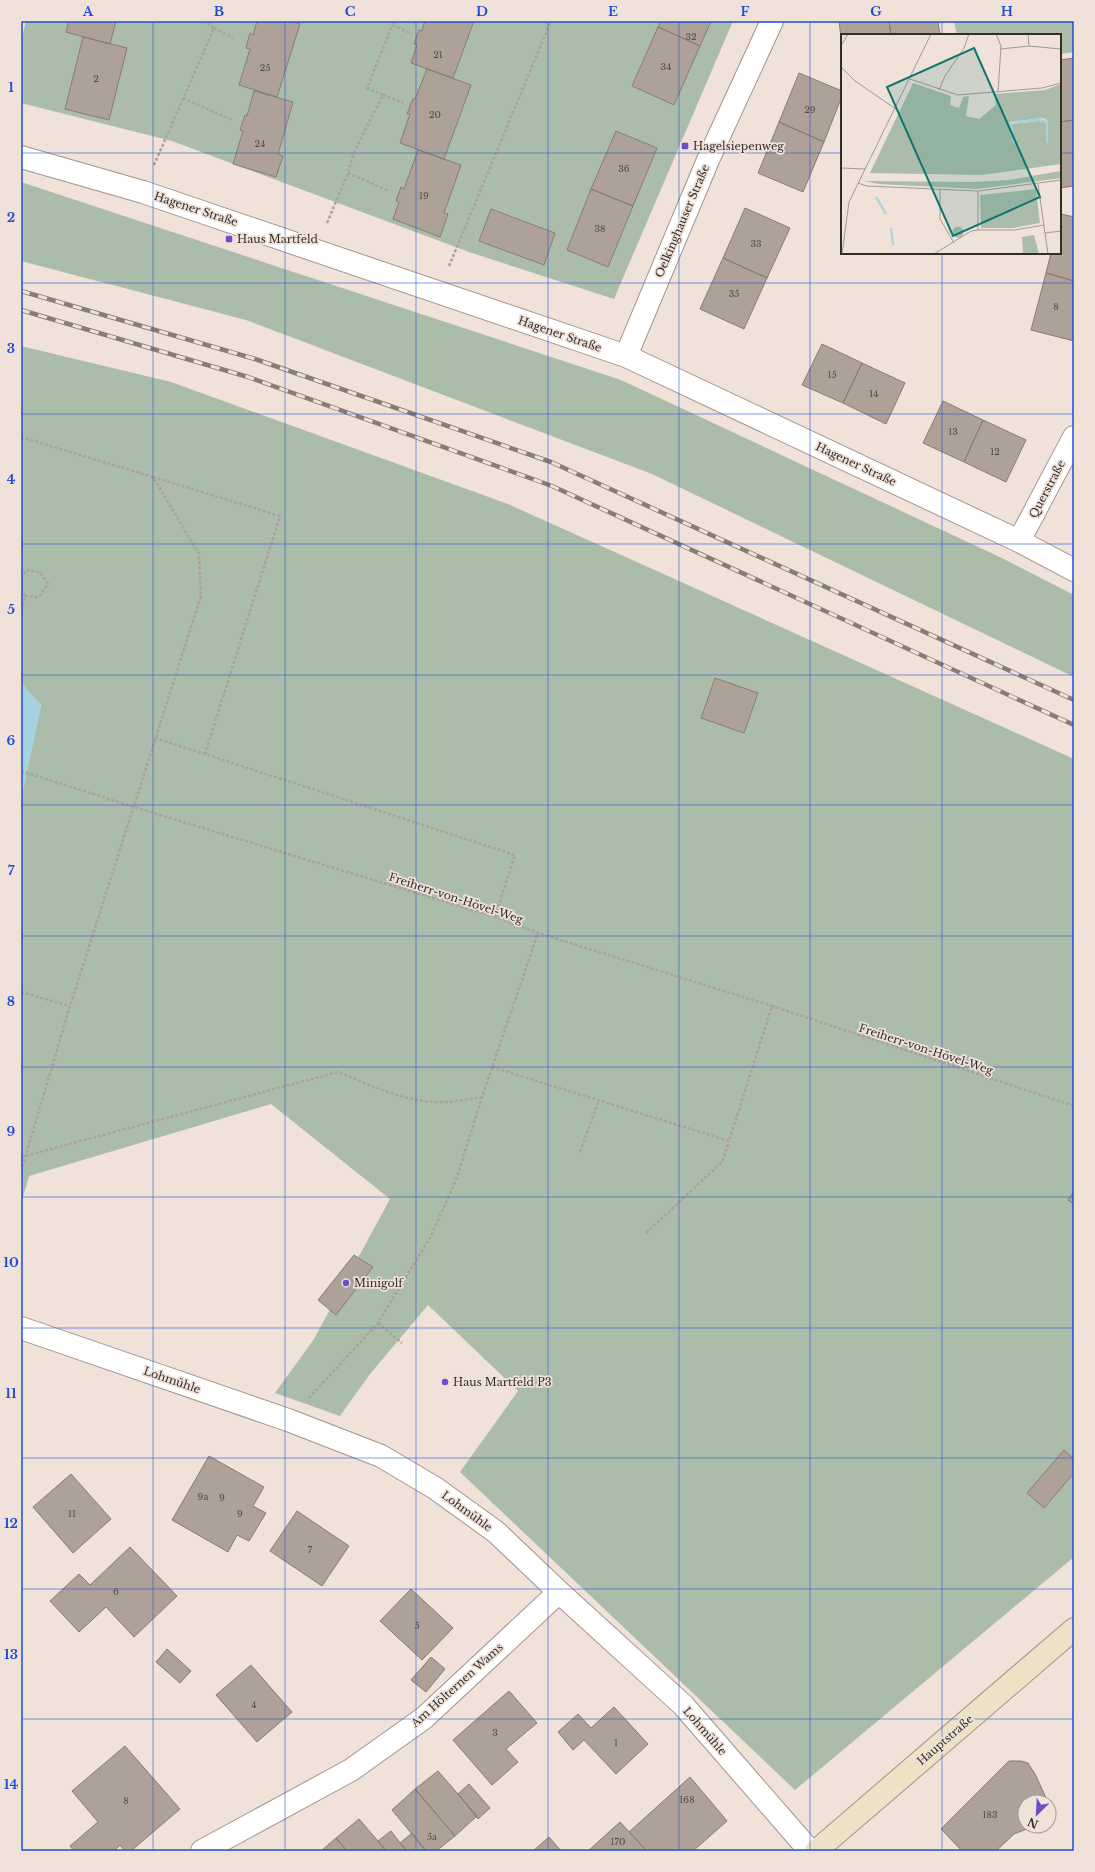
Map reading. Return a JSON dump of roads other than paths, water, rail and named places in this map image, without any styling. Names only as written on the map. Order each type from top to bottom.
[{"type":"main road","name":"Hauptstraße","points":[[816,1851],[1074,1629]]},
{"type":"street","name":"Oelkinghauser Straße","points":[[626,356],[708,160],[772,21]]},
{"type":"street","name":"Hagener Straße","points":[[21,158],[142,192],[626,356],[1020,541],[1074,570]]},
{"type":"street","name":"Querstraße","points":[[1020,541],[1074,437]]},
{"type":"street","name":"Lohmühle","points":[[21,1328],[288,1420],[381,1456],[435,1488],[496,1532],[558,1592],[683,1705],[810,1851]]},
{"type":"street","name":"Am Hölternen Wams","points":[[202,1851],[350,1770],[424,1718],[558,1592]]},
{"type":"water","points":[[21,683],[41,705],[21,799]]},
{"type":"railway","points":[[21,291],[255,359],[551,462],[1074,700]]},
{"type":"railway","points":[[21,310],[248,377],[552,486],[1074,725]]},
{"type":"place","name":"Hagelsiepenweg","points":[[685,146]]},
{"type":"place","name":"Haus Martfeld","points":[[229,239]]},
{"type":"place","name":"Minigolf","points":[[346,1283]]},
{"type":"place","name":"Haus Martfeld P3","points":[[445,1382]]}]
